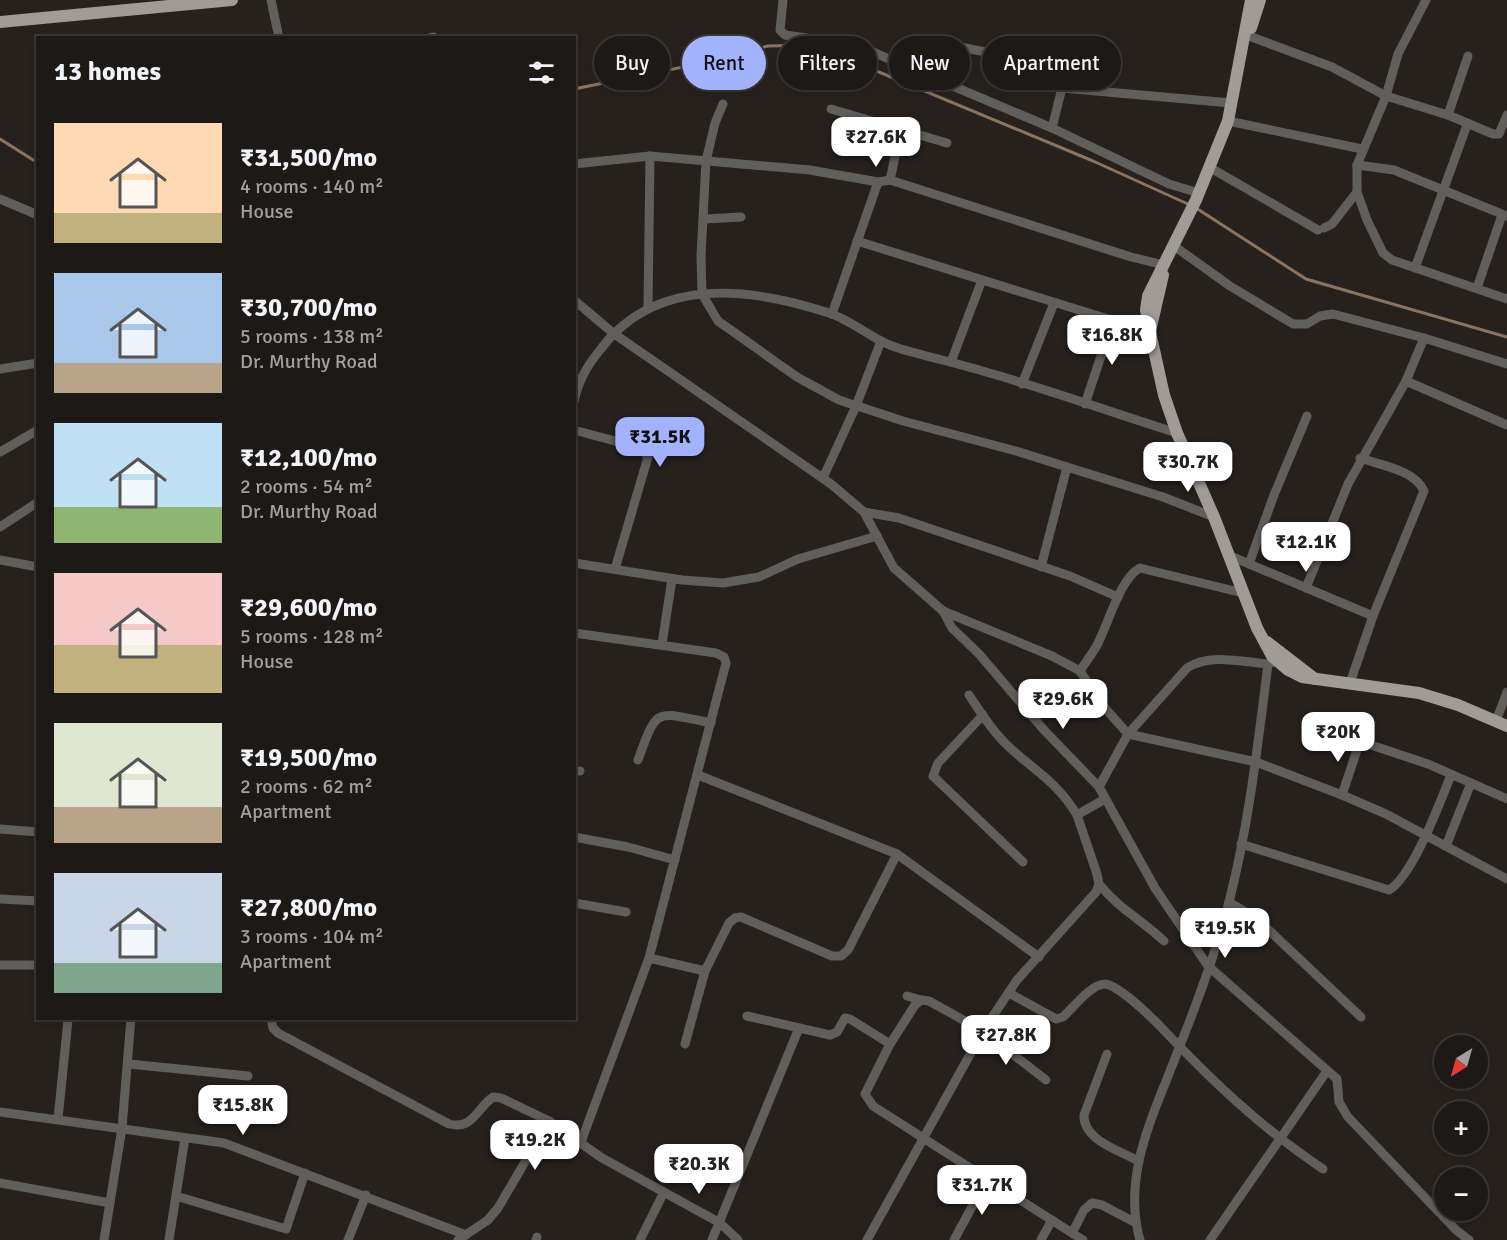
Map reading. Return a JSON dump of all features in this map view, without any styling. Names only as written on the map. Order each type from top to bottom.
[{"type":"main road","points":[[0,22],[232,0]]},
{"type":"main road","points":[[1251,0],[1228,121],[1184,226],[1163,266],[1150,329],[1164,395],[1177,434],[1214,517],[1272,662],[1296,674],[1316,680],[1419,693],[1458,705],[1502,724]]},
{"type":"main road","points":[[1236,75],[1260,0]]},
{"type":"main road","points":[[1265,641],[1316,680]]},
{"type":"street","points":[[272,0],[279,36]]},
{"type":"street","points":[[783,0],[780,30],[785,35],[856,45],[1052,128],[1197,196]]},
{"type":"street","points":[[1426,0],[1398,54],[1386,96],[1362,148],[1357,165],[1357,192],[1383,253],[1392,260],[1507,299]]},
{"type":"street","points":[[1249,36],[1332,68],[1386,96],[1448,115],[1467,125],[1503,135],[1507,115]]},
{"type":"street","points":[[1448,115],[1468,56]]},
{"type":"street","points":[[1052,128],[1062,90]]},
{"type":"street","points":[[1085,90],[1231,103]]},
{"type":"street","points":[[723,104],[715,123],[706,161],[705,219],[701,256],[702,294],[718,321],[797,377],[839,400],[1067,467],[1163,497],[1214,517]]},
{"type":"street","points":[[831,109],[947,143]]},
{"type":"street","points":[[1228,121],[1362,148]]},
{"type":"street","points":[[1415,268],[1467,125]]},
{"type":"street","points":[[890,180],[901,129]]},
{"type":"street","points":[[648,308],[650,156]]},
{"type":"street","points":[[576,164],[650,156],[810,170],[878,182],[890,180],[1163,266]]},
{"type":"street","points":[[1357,165],[1394,170],[1504,216],[1477,288]]},
{"type":"street","points":[[1209,167],[1321,229],[1332,224],[1357,192]]},
{"type":"street","points":[[832,314],[878,182]]},
{"type":"street","points":[[0,199],[36,214]]},
{"type":"street","points":[[705,219],[741,217]]},
{"type":"street","points":[[857,241],[1053,303],[1150,329]]},
{"type":"street","points":[[1174,246],[1230,286],[1293,324],[1307,324],[1320,316],[1333,314],[1424,338],[1507,364]]},
{"type":"street","points":[[951,362],[982,280]]},
{"type":"street","points":[[578,375],[613,333],[648,308],[681,297],[719,292],[775,297],[832,314],[881,341],[1177,434]]},
{"type":"street","points":[[576,302],[613,333],[823,478],[864,512],[894,568],[942,611],[952,628],[1099,787],[1155,888],[1208,966],[1336,1079],[1339,1102],[1348,1117],[1456,1230],[1469,1240]]},
{"type":"street","points":[[1022,384],[1053,303]]},
{"type":"street","points":[[1084,404],[1113,320]]},
{"type":"street","points":[[1306,588],[1360,458],[1406,381],[1424,338]]},
{"type":"street","points":[[823,478],[856,406],[881,341]]},
{"type":"street","points":[[0,369],[36,363]]},
{"type":"street","points":[[1406,381],[1507,425]]},
{"type":"street","points":[[1249,564],[1274,495],[1307,417]]},
{"type":"street","points":[[0,452],[36,431]]},
{"type":"street","points":[[576,431],[641,448],[648,457],[615,569]]},
{"type":"street","points":[[1350,683],[1373,616],[1425,491],[1421,483],[1409,476],[1360,458]]},
{"type":"street","points":[[1041,567],[1067,467]]},
{"type":"street","points":[[0,527],[36,503]]},
{"type":"street","points":[[864,512],[898,518],[1041,567],[1118,597]]},
{"type":"street","points":[[576,563],[672,579],[723,583],[759,577],[798,559],[877,536]]},
{"type":"street","points":[[1228,555],[1373,616]]},
{"type":"street","points":[[0,560],[36,567]]},
{"type":"street","points":[[1080,672],[1096,646],[1118,597],[1133,571],[1140,568],[1243,593]]},
{"type":"street","points":[[662,644],[672,579]]},
{"type":"street","points":[[942,611],[1052,656],[1080,672],[1104,707],[1128,734],[1256,762],[1342,795],[1507,879]]},
{"type":"street","points":[[576,633],[716,653],[724,657],[726,670],[649,957],[581,1142]]},
{"type":"street","points":[[1099,787],[1128,734],[1187,668],[1199,660],[1272,662],[1256,762],[1229,902],[1180,1047],[1153,1113],[1138,1161],[1134,1201],[1140,1240]]},
{"type":"street","points":[[1502,724],[1507,692]]},
{"type":"street","points":[[969,695],[1009,747],[1029,761],[1065,795],[1077,815],[1099,884],[1123,910],[1164,941]]},
{"type":"street","points":[[638,760],[652,723],[657,718],[672,716],[711,723]]},
{"type":"street","points":[[983,716],[938,763],[933,776],[1023,862]]},
{"type":"street","points":[[1332,732],[1428,764],[1507,799]]},
{"type":"street","points":[[1342,795],[1360,741]]},
{"type":"street","points":[[698,775],[897,854],[1039,957]]},
{"type":"street","points":[[1241,844],[1389,890],[1398,882],[1426,836],[1451,775]]},
{"type":"street","points":[[1446,846],[1471,783]]},
{"type":"street","points":[[1077,815],[1105,799]]},
{"type":"street","points":[[0,829],[36,832]]},
{"type":"street","points":[[576,837],[628,847],[675,860]]},
{"type":"street","points":[[685,1044],[705,970],[729,924],[735,918],[741,917],[832,956],[842,956],[848,950],[897,854]]},
{"type":"street","points":[[867,1240],[983,1031],[1009,993],[1089,901],[1099,884]]},
{"type":"street","points":[[0,899],[36,901]]},
{"type":"street","points":[[1229,902],[1256,918],[1361,1017]]},
{"type":"street","points":[[576,903],[626,912]]},
{"type":"street","points":[[649,957],[705,970]]},
{"type":"street","points":[[0,965],[36,965]]},
{"type":"street","points":[[1009,993],[1056,1019],[1063,1017],[1097,986],[1106,984],[1115,987],[1154,1020],[1232,1099],[1323,1169]]},
{"type":"street","points":[[907,996],[929,1001],[983,1031],[1046,1080]]},
{"type":"street","points":[[921,1000],[915,1005],[890,1044],[866,1094],[873,1106],[1083,1240]]},
{"type":"street","points":[[747,1016],[834,1034],[845,1018],[890,1044]]},
{"type":"street","points":[[58,1119],[68,1020]]},
{"type":"street","points":[[104,1240],[122,1128],[131,1020]]},
{"type":"street","points":[[271,1020],[273,1028],[278,1033],[448,1124],[465,1125],[493,1097],[501,1098],[549,1121],[602,1158],[720,1222],[738,1240]]},
{"type":"street","points":[[712,1240],[798,1028]]},
{"type":"street","points":[[1107,1054],[1084,1115],[1083,1124],[1092,1136],[1138,1161]]},
{"type":"street","points":[[129,1065],[248,1076]]},
{"type":"street","points":[[1210,1240],[1327,1071]]},
{"type":"street","points":[[0,1112],[224,1143],[366,1195],[462,1238],[488,1220],[498,1208],[549,1121]]},
{"type":"street","points":[[169,1240],[185,1138]]},
{"type":"street","points":[[282,1240],[304,1173]]},
{"type":"street","points":[[954,1240],[987,1179]]},
{"type":"street","points":[[0,1183],[110,1203]]},
{"type":"street","points":[[640,1240],[664,1192]]},
{"type":"street","points":[[348,1240],[366,1195]]},
{"type":"street","points":[[176,1196],[286,1229]]},
{"type":"street","points":[[1072,1233],[1084,1210],[1092,1203],[1102,1205],[1136,1223]]},
{"type":"street","points":[[1041,1240],[1052,1220]]},
{"type":"waterway","points":[[576,89],[693,65],[768,46],[814,45],[1093,161],[1190,205]]},
{"type":"waterway","points":[[0,139],[36,162]]},
{"type":"waterway","points":[[1196,208],[1306,279],[1507,337]]}]
